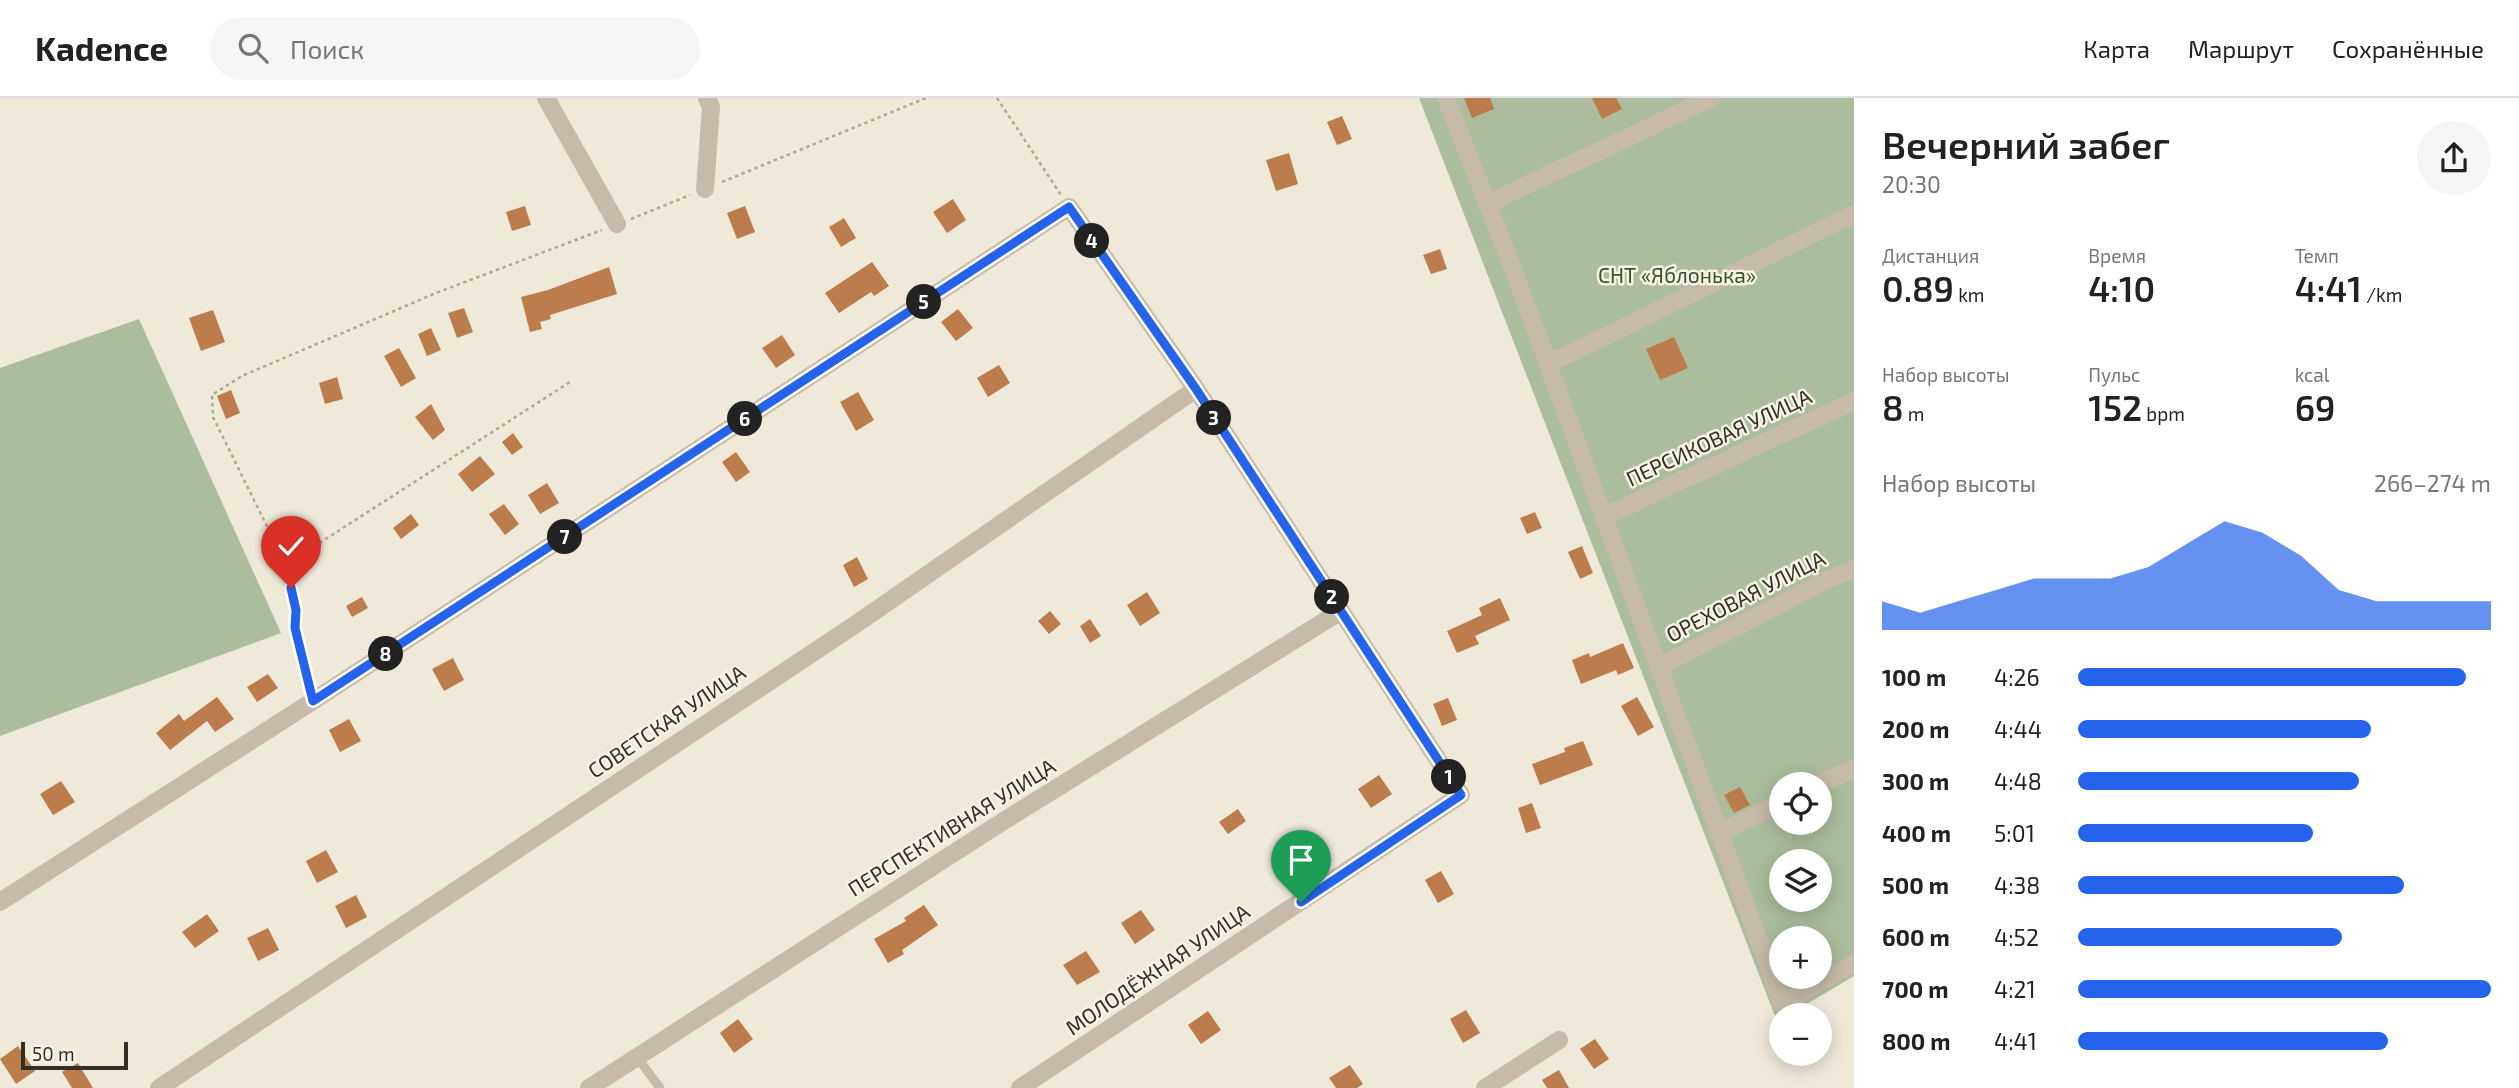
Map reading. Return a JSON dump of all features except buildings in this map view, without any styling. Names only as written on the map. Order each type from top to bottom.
[{"type":"street","points":[[546,98],[617,224]]},
{"type":"street","points":[[705,189],[710,107],[707,98]]},
{"type":"street","points":[[1446,98],[1548,364],[1782,1004],[1854,963]]},
{"type":"street","points":[[1487,204],[1711,98]]},
{"type":"street","points":[[0,902],[1069,207],[1196,389],[1341,611]]},
{"type":"street","points":[[1548,364],[1854,214]]},
{"type":"street","name":"СОВЕТСКАЯ УЛИЦА","points":[[159,1088],[856,624],[1196,389]]},
{"type":"street","name":"ПЕРСИКОВАЯ УЛИЦА","points":[[1603,517],[1854,401]]},
{"type":"street","name":"ОРЕХОВАЯ УЛИЦА","points":[[1658,667],[1829,579],[1854,569]]},
{"type":"street","name":"МОЛОДЁЖНАЯ УЛИЦА","points":[[1020,1088],[1461,795],[1341,611]]},
{"type":"street","name":"ПЕРСПЕКТИВНАЯ УЛИЦА","points":[[589,1088],[1002,822],[1341,611]]},
{"type":"street","points":[[1832,778],[1854,768]]},
{"type":"street","points":[[1719,833],[1769,809]]},
{"type":"street","points":[[1485,1088],[1559,1040]]},
{"type":"lane","points":[[637,1057],[660,1088]]},
{"type":"path","points":[[313,701],[295,628],[292,577],[214,417],[212,395],[242,376],[436,293],[705,189],[926,98]]},
{"type":"path","points":[[997,98],[1069,207]]},
{"type":"path","points":[[292,577],[318,544],[570,382]]},
{"type":"green space","name":"СНТ «Яблонька»","points":[[1419,98],[1854,98],[1854,976],[1808,1003],[1770,1003]]},
{"type":"green space","points":[[139,319],[281,633],[0,736],[0,368]]},
{"type":"route","points":[[291,588],[296,610],[295,628],[313,701],[1069,207],[1196,389],[1461,795],[1301,902]]}]
